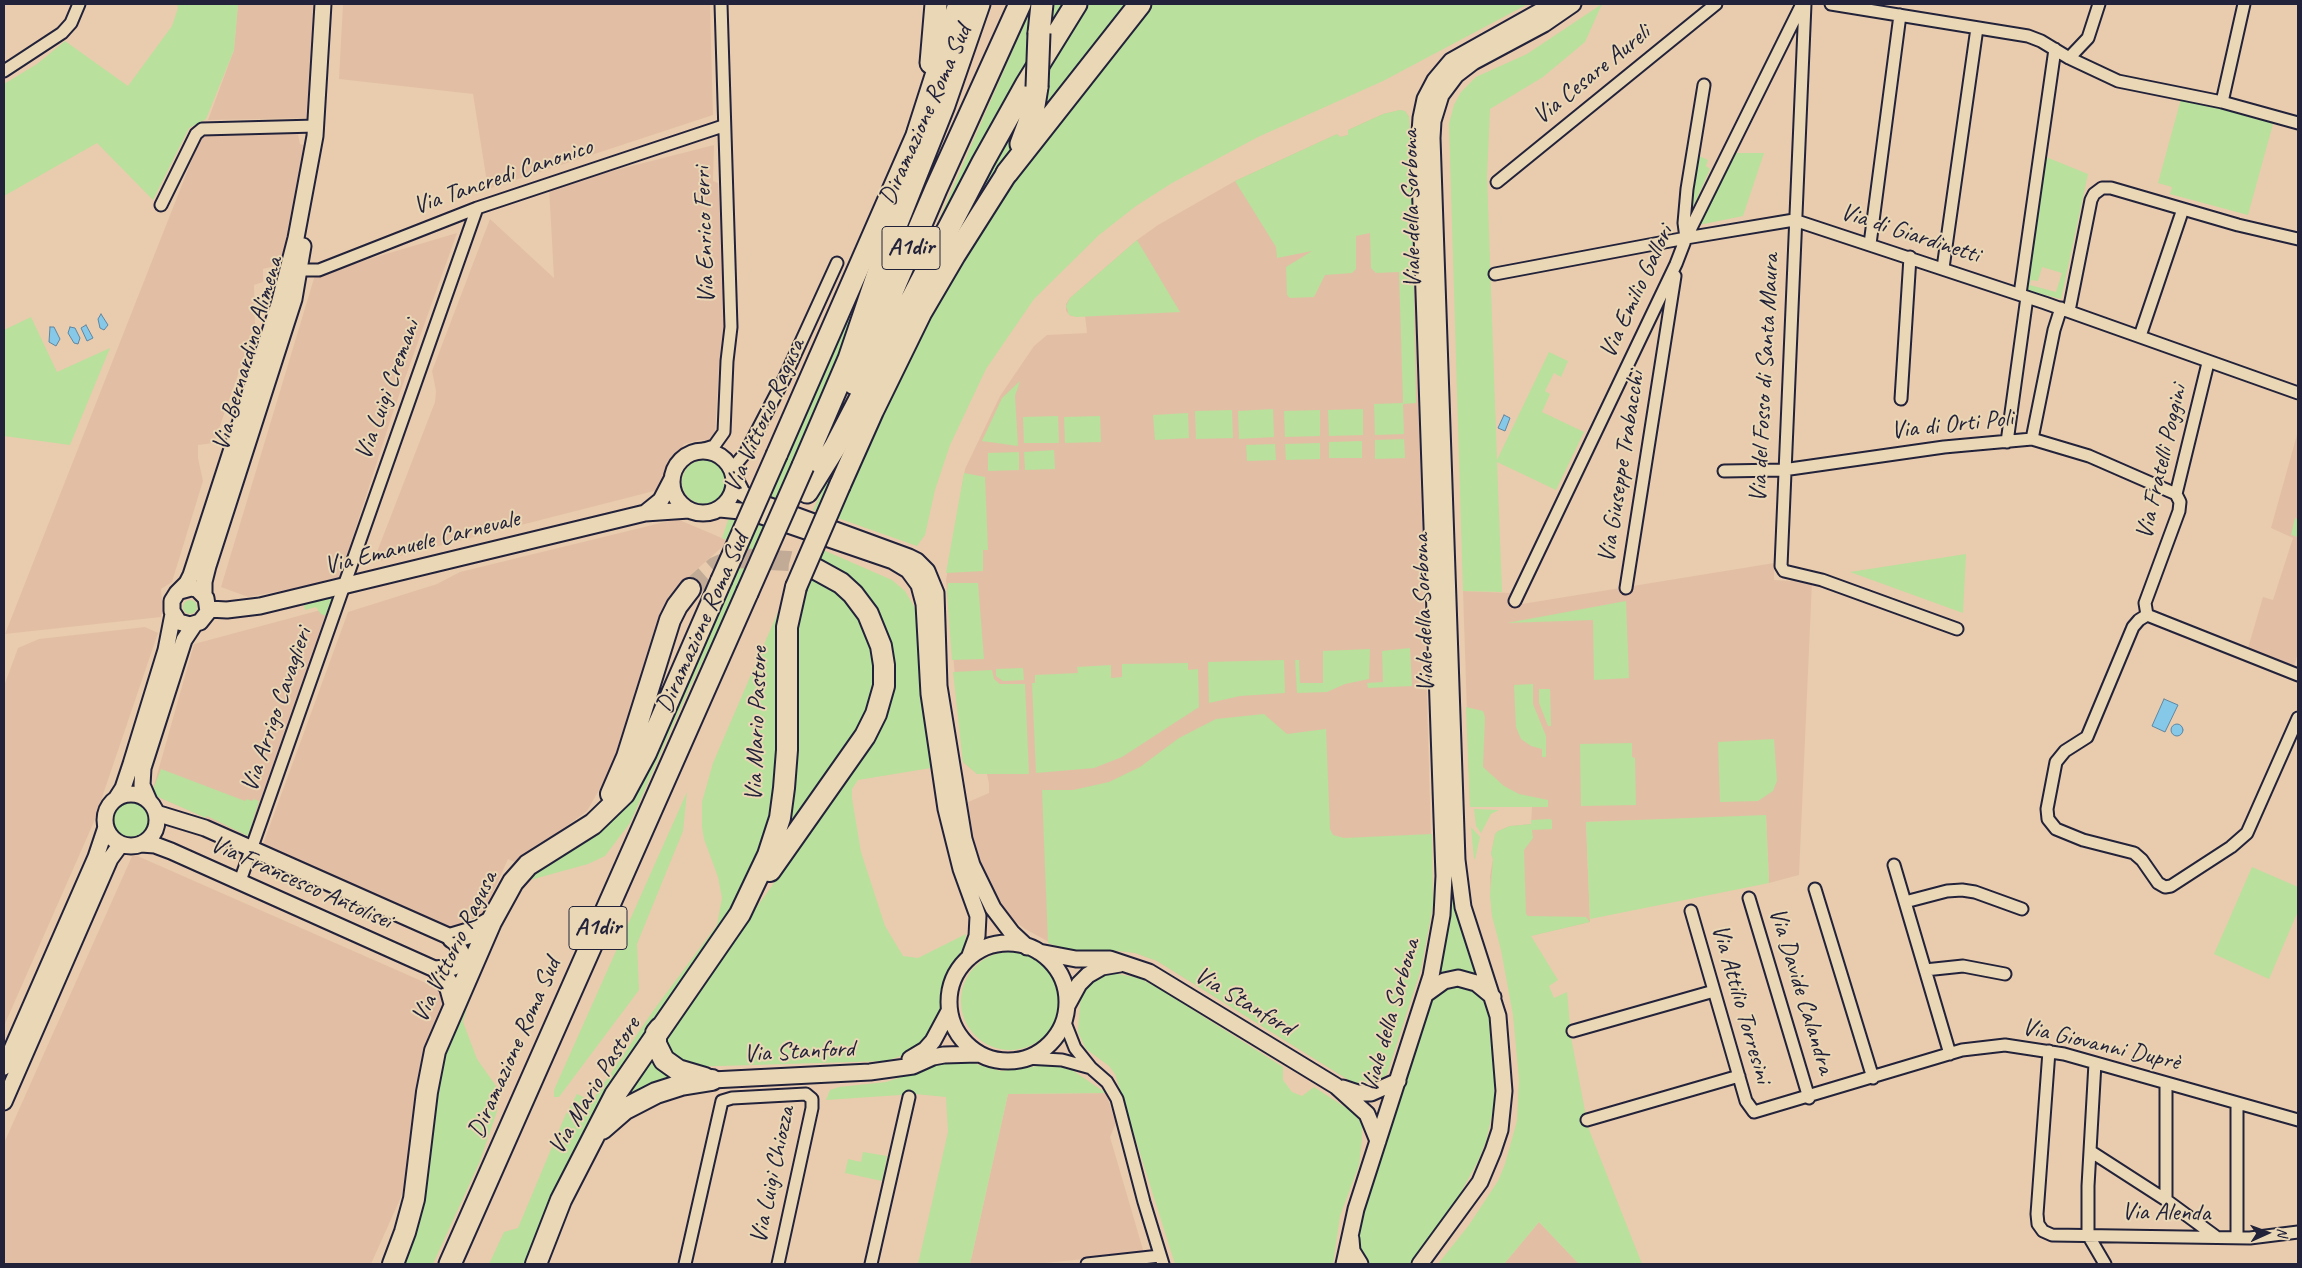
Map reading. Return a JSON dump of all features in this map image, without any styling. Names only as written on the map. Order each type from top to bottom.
[{"type":"highway","points":[[918,132],[932,57],[936,4]]},
{"type":"highway","points":[[918,132],[959,4]]},
{"type":"highway","points":[[848,362],[885,253],[944,106],[979,4]]},
{"type":"highway","name":"Diramazione Roma Sud","points":[[465,1264],[754,593],[803,466],[1005,4]]},
{"type":"highway","name":"A1dir","points":[[807,492],[936,189],[1020,4]]},
{"type":"highway","points":[[1007,174],[1026,133],[1035,106],[1042,4]]},
{"type":"highway","points":[[807,492],[835,447],[983,162],[1030,78],[1076,4]]},
{"type":"highway","points":[[1007,174],[1140,4]]},
{"type":"highway","name":"Via Vittorio Ragusa","points":[[393,1264],[405,1232],[414,1198],[433,1060],[491,922],[513,882],[528,866],[593,824],[618,802],[633,780],[918,132]]},
{"type":"highway","name":"Via Mario Pastore","points":[[536,1264],[561,1200],[620,1085],[740,914],[768,855],[781,810],[787,750],[787,627],[796,587],[873,411],[921,313],[955,255],[1007,174]]},
{"type":"highway","name":"Diramazione Roma Sud","points":[[450,1264],[754,593],[807,492]]},
{"type":"highway","points":[[740,914],[865,736],[876,714],[882,693],[884,672],[881,646],[868,614],[847,588],[812,568]]},
{"type":"highway","points":[[593,824],[621,775],[670,620],[677,606],[690,589]]},
{"type":"highway","points":[[453,938],[473,932],[491,922]]},
{"type":"highway","points":[[439,971],[450,986],[455,1005]]},
{"type":"highway","points":[[665,1020],[656,1033],[655,1039],[661,1058],[678,1070],[712,1080]]},
{"type":"highway","points":[[583,1155],[601,1131],[634,1103],[668,1088],[712,1080]]},
{"type":"street","points":[[4,71],[62,32],[73,19],[79,4]]},
{"type":"street","name":"Via Bernardino Alimena","points":[[180,591],[191,575],[283,288],[303,208],[316,126],[323,4]]},
{"type":"street","name":"Via Bernardino Alimena","points":[[206,602],[207,571],[294,299],[321,155],[332,4]]},
{"type":"street","name":"Via Enrico Ferri","points":[[701,450],[711,448],[719,442],[724,432],[726,368],[731,314],[723,126],[721,4]]},
{"type":"street","name":"Viale della Sorbona","points":[[1344,1264],[1351,1228],[1426,994],[1440,931],[1444,876],[1420,123],[1426,99],[1435,80],[1451,62],[1553,4]]},
{"type":"street","name":"Viale della Sorbona","points":[[1420,1264],[1480,1182],[1500,1130],[1504,1080],[1498,1016],[1494,997],[1465,913],[1456,860],[1432,130],[1441,95],[1456,75],[1473,62],[1544,24],[1573,4]]},
{"type":"street","name":"Via Cesare Aureli","points":[[1497,182],[1716,4]]},
{"type":"street","name":"Via Emilio Gallori","points":[[1515,601],[1676,264],[1686,238],[1785,36],[1803,4]]},
{"type":"street","name":"Via del Fosso di Santa Maura","points":[[1803,4],[1783,470],[1781,566],[1784,571],[1822,580],[1957,630]]},
{"type":"street","points":[[1831,4],[2028,36],[2118,81],[2222,102],[2298,123]]},
{"type":"street","points":[[2069,58],[2088,38],[2099,4]]},
{"type":"street","points":[[2222,102],[2244,4]]},
{"type":"street","points":[[1870,244],[1900,15]]},
{"type":"street","points":[[1943,268],[1977,28]]},
{"type":"street","points":[[1785,36],[1803,37]]},
{"type":"street","points":[[2007,442],[2055,49]]},
{"type":"street","points":[[1686,238],[1684,223],[1686,194],[1704,85]]},
{"type":"street","points":[[161,205],[196,134],[202,129],[316,126]]},
{"type":"street","name":"Via Tancredi Canonico","points":[[299,270],[319,270],[477,208],[723,126]]},
{"type":"street","points":[[2032,439],[2054,330],[2065,310],[2091,200],[2099,189],[2111,188],[2298,240]]},
{"type":"street","name":"Via Luigi Cremani","points":[[343,587],[477,208]]},
{"type":"street","points":[[2140,336],[2183,209]]},
{"type":"street","name":"Via di Giardinetti","points":[[1495,274],[1794,220],[1943,268],[2140,336],[2208,363],[2298,393]]},
{"type":"street","points":[[1901,399],[1910,258]]},
{"type":"street","points":[[720,509],[732,495],[733,473],[784,379],[837,263]]},
{"type":"street","name":"Via Giuseppe Trabacchi","points":[[1626,588],[1676,264]]},
{"type":"street","name":"Via Fratelli Poggini","points":[[2147,615],[2145,603],[2180,511],[2180,502],[2176,494],[2208,363]]},
{"type":"street","name":"Via di Orti Poli","points":[[1724,471],[1783,470],[1944,447],[2032,439],[2058,445],[2089,456],[2176,494]]},
{"type":"street","points":[[1087,1264],[1162,1260],[1144,1202],[1117,1099],[1107,1082],[1091,1068],[1075,1048],[1066,1013],[1064,982],[1054,965],[1012,933],[993,908],[972,865],[964,839],[939,686],[936,592],[928,571],[917,561],[908,557],[751,499],[742,493],[733,473],[720,455],[701,450],[693,452],[680,460],[672,479],[676,497],[689,510],[705,513],[720,509],[750,512],[893,562],[908,570],[919,585],[924,604],[928,685],[946,809],[961,869],[978,916],[977,936],[969,958],[951,985],[948,1013],[961,1038],[978,1054],[1002,1059],[1062,1060],[1091,1068]]},
{"type":"street","name":"Via Emanuele Carnevale","points":[[645,513],[661,500],[672,479]]},
{"type":"street","name":"Via Emanuele Carnevale","points":[[206,602],[227,610],[251,608],[645,513],[689,510]]},
{"type":"street","name":"Via Arrigo Cavaglieri","points":[[240,881],[343,587]]},
{"type":"street","points":[[4,1067],[96,857],[106,827],[106,812],[123,788],[166,650],[173,614],[172,601],[180,591],[191,588],[206,602],[204,618],[194,625],[184,640],[143,768],[142,785],[152,807],[154,832],[141,844],[134,846],[121,844],[113,838],[106,827]]},
{"type":"street","points":[[173,614],[184,624],[194,625]]},
{"type":"street","points":[[2298,674],[2147,615],[2133,626],[2087,737],[2065,751],[2058,759],[2047,812],[2049,822],[2059,831],[2083,840],[2134,853],[2142,860],[2161,885],[2171,886],[2233,846],[2247,833],[2298,718]]},
{"type":"street","points":[[116,799],[132,794],[152,807]]},
{"type":"street","name":"Via Francesco Antolisei","points":[[152,807],[164,818],[199,826],[453,938]]},
{"type":"street","points":[[4,1102],[110,859],[121,844]]},
{"type":"street","name":"Via Francesco Antolisei","points":[[141,844],[158,846],[439,971]]},
{"type":"street","points":[[1894,865],[1950,1054]]},
{"type":"street","points":[[1815,889],[1873,1078]]},
{"type":"street","points":[[1905,902],[1947,890],[1962,890],[1975,892],[2022,909]]},
{"type":"street","name":"Via Davide Calandra","points":[[1749,898],[1808,1098]]},
{"type":"street","name":"Via Attilio Torresini","points":[[1691,911],[1749,1108]]},
{"type":"street","points":[[439,971],[454,967],[460,961],[461,952],[453,938]]},
{"type":"street","points":[[969,958],[988,947],[1007,945],[1033,949]]},
{"type":"street","name":"Via Stanford","points":[[1033,949],[1076,959],[1110,959],[1126,963],[1154,975],[1336,1086],[1364,1110],[1370,1119],[1378,1141]]},
{"type":"street","points":[[1025,1058],[1051,1043],[1079,984],[1088,975],[1102,968],[1126,963]]},
{"type":"street","points":[[1925,970],[1963,966],[2005,974]]},
{"type":"street","points":[[1426,994],[1444,981],[1458,978],[1476,983],[1494,997]]},
{"type":"street","points":[[1572,1031],[1714,991]]},
{"type":"street","name":"Via Stanford","points":[[888,1069],[920,1054],[929,1046],[941,1030],[948,1013]]},
{"type":"street","name":"Via Giovanni Duprè","points":[[1749,1108],[1757,1112],[1950,1054],[1992,1045],[2049,1051],[2298,1120]]},
{"type":"street","name":"Via Alenda","points":[[2049,1051],[2037,1214],[2038,1224],[2043,1231],[2052,1235],[2262,1238],[2298,1232]]},
{"type":"street","name":"Via Stanford","points":[[712,1080],[858,1073],[913,1066],[933,1057],[944,1055],[978,1054]]},
{"type":"street","points":[[2095,1063],[2088,1235],[2105,1264]]},
{"type":"street","points":[[1587,1120],[1739,1076]]},
{"type":"street","name":"Via Stanford","points":[[1336,1086],[1366,1093],[1376,1092],[1398,1081]]},
{"type":"street","points":[[2166,1083],[2166,1200]]},
{"type":"street","name":"Via Luigi Chiozza","points":[[685,1264],[722,1100],[795,1094],[809,1096],[812,1108],[778,1264]]},
{"type":"street","points":[[871,1264],[908,1097]]},
{"type":"street","points":[[2237,1103],[2237,1237]]},
{"type":"street","points":[[2090,1151],[2166,1200],[2215,1236]]},
{"type":"street","points":[[1351,1228],[1352,1251],[1360,1264]]},
{"type":"shaded area","points":[[238,4],[318,4],[310,118],[208,120],[234,50]]},
{"type":"shaded area","points":[[343,4],[710,4],[713,115],[488,189],[473,94],[339,79]]},
{"type":"shaded area","points":[[1400,110],[1405,111],[1409,117],[1411,150],[1433,905],[1421,969],[1387,1074],[1381,1080],[1355,1084],[1157,961],[1135,953],[1110,950],[1074,952],[1064,950],[1025,929],[1009,917],[993,894],[976,862],[967,827],[966,803],[989,793],[989,784],[987,774],[977,774],[963,762],[946,580],[965,469],[1000,396],[1034,346],[1047,335],[1087,333],[1085,316],[1071,316],[1066,311],[1066,304],[1070,298],[1137,240],[1158,225],[1235,181],[1337,134],[1340,137],[1348,135],[1348,130],[1383,114]]},
{"type":"shaded area","points":[[202,134],[298,134],[300,144],[307,146],[302,185],[283,264],[263,269],[263,282],[254,285],[255,326],[214,443],[198,445],[198,458],[203,481],[172,582],[161,589],[162,600],[165,605],[161,617],[5,634]]},
{"type":"shaded area","points":[[714,145],[713,181],[718,183],[727,336],[719,365],[715,436],[711,440],[700,440],[684,444],[658,490],[380,561],[375,557],[435,402],[436,391],[432,371],[490,219],[554,278],[549,187]]},
{"type":"shaded area","points":[[457,233],[393,412],[339,580],[248,597],[221,587],[315,275]]},
{"type":"shaded area","points":[[2298,431],[2298,653],[2294,666],[2248,648],[2263,597],[2273,600],[2293,538],[2271,528]]},
{"type":"shaded area","points":[[677,519],[729,541],[686,579],[657,626],[610,771],[587,811],[516,863],[508,859],[478,926],[459,933],[262,847],[348,612],[437,584],[460,572]]},
{"type":"shaded area","points":[[1774,563],[1774,580],[1812,582],[1799,875],[1769,883],[1766,816],[1586,822],[1590,922],[1530,936],[1492,916],[1490,876],[1493,859],[1491,854],[1495,834],[1510,826],[1531,824],[1532,807],[1470,807],[1463,591],[1511,593],[1509,597],[1522,604]]},
{"type":"shaded area","points":[[328,608],[248,836],[156,796],[153,789],[194,644]]},
{"type":"shaded area","points":[[145,627],[158,633],[93,824],[4,1026],[4,686],[18,648],[39,639]]},
{"type":"shaded area","points":[[133,854],[442,990],[447,1003],[411,1167],[401,1197],[371,1264],[4,1264],[4,1143]]},
{"type":"shaded area","points":[[1106,1093],[1116,1123],[1110,1137],[1144,1253],[1035,1264],[970,1264],[1008,1094]]},
{"type":"shaded area","points":[[1539,1222],[1579,1264],[1504,1264]]},
{"type":"green space","points":[[177,4],[238,4],[234,50],[206,119],[189,128],[153,200],[97,143],[4,196],[4,84],[37,64],[65,41],[128,86],[172,26],[178,8]]},
{"type":"green space","points":[[973,4],[833,371],[734,598],[690,687],[630,823],[605,856],[588,864],[530,880],[512,900],[469,1001],[463,1022],[477,1059],[496,1086],[497,1111],[480,1161],[433,1264],[402,1264],[440,1059],[508,900],[525,875],[585,835],[716,608],[760,518]]},
{"type":"green space","points":[[1033,4],[1031,57],[1000,107],[933,233]]},
{"type":"green space","points":[[1046,4],[1064,4],[1045,32]]},
{"type":"green space","points":[[1085,4],[1132,4],[1043,117],[1045,70]]},
{"type":"green space","points":[[1145,4],[1528,4],[1383,81],[1258,137],[1172,183],[1136,206],[1099,235],[1034,299],[986,369],[950,445],[935,490],[925,535],[917,546],[832,516],[915,340],[1001,193]]},
{"type":"green space","points":[[1602,4],[1585,42],[1543,77],[1490,109],[1487,176],[1497,460],[1549,352],[1568,361],[1561,377],[1554,373],[1545,391],[1550,394],[1542,412],[1584,432],[1556,490],[1497,462],[1502,592],[1463,591],[1449,124],[1454,105],[1461,92],[1476,77],[1527,54]]},
{"type":"green space","points":[[2181,99],[2270,121],[2273,124],[2248,215],[2170,194],[2172,187],[2158,183]]},
{"type":"green space","points":[[1021,105],[1020,137],[822,513],[813,510],[880,369]]},
{"type":"green space","points":[[1400,110],[1405,111],[1409,117],[1411,150],[1416,403],[1403,404],[1404,434],[1375,435],[1374,404],[1403,403],[1399,272],[1376,273],[1371,268],[1370,233],[1356,236],[1356,269],[1352,273],[1325,275],[1314,297],[1290,298],[1287,295],[1286,267],[1312,251],[1277,258],[1276,247],[1235,181],[1337,134],[1340,137],[1348,135],[1348,130],[1383,114]]},
{"type":"green space","points":[[1736,153],[1764,153],[1743,216],[1699,225]]},
{"type":"green space","points":[[1697,155],[1708,160],[1706,166],[1710,169],[1689,216]]},
{"type":"green space","points":[[2046,157],[2088,174],[2061,299],[2026,290]],"holes":[[[2042,267],[2062,273],[2056,292],[2030,285],[2031,280],[2038,281]]]},
{"type":"green space","points":[[1137,240],[1180,312],[1076,317],[1069,315],[1066,306],[1070,298]]},
{"type":"green space","points":[[31,317],[57,372],[110,348],[70,445],[4,436],[4,330]]},
{"type":"green space","points":[[1020,381],[1015,396],[1018,446],[982,441],[1002,398]]},
{"type":"green space","points":[[1273,409],[1274,437],[1239,439],[1238,411]]},
{"type":"green space","points":[[1363,409],[1363,435],[1329,436],[1328,410]]},
{"type":"green space","points":[[1232,410],[1233,438],[1196,439],[1195,411]]},
{"type":"green space","points":[[1320,410],[1320,436],[1285,437],[1284,411]]},
{"type":"green space","points":[[1188,413],[1189,438],[1155,440],[1153,415]]},
{"type":"green space","points":[[1058,416],[1059,443],[1024,443],[1023,417]]},
{"type":"green space","points":[[1100,416],[1101,442],[1065,443],[1064,417]]},
{"type":"green space","points":[[1404,439],[1405,458],[1375,459],[1375,440]]},
{"type":"green space","points":[[1362,441],[1362,458],[1329,458],[1329,442]]},
{"type":"green space","points":[[1320,443],[1320,459],[1286,460],[1285,444]]},
{"type":"green space","points":[[1275,444],[1276,460],[1247,461],[1246,445]]},
{"type":"green space","points":[[1054,450],[1055,469],[1025,470],[1024,452]]},
{"type":"green space","points":[[1019,452],[1019,470],[988,471],[988,453]]},
{"type":"green space","points":[[708,460],[720,466],[725,473],[725,491],[720,498],[713,503],[700,504],[692,501],[685,494],[682,478],[685,470],[692,463]]},
{"type":"green space","points":[[964,473],[985,477],[988,550],[983,550],[983,571],[946,573]]},
{"type":"green space","points":[[741,515],[729,541],[722,538],[728,520]]},
{"type":"green space","points":[[2295,518],[2298,519],[2298,537],[2291,535]]},
{"type":"green space","points":[[821,549],[892,580],[905,591],[915,608],[931,768],[858,780],[852,789],[852,798],[861,852],[885,926],[903,956],[918,958],[966,934],[964,948],[946,979],[941,1012],[929,1037],[904,1055],[886,1061],[686,1067],[675,1062],[663,1038],[872,746],[888,713],[893,681],[889,643],[813,565]]},
{"type":"green space","points":[[1966,554],[1963,613],[1850,572]]},
{"type":"green space","points":[[809,575],[837,592],[861,616],[875,656],[875,683],[870,704],[861,724],[785,833],[793,638]]},
{"type":"green space","points":[[948,583],[978,583],[984,659],[952,660]]},
{"type":"green space","points":[[330,596],[334,600],[329,617],[321,614],[316,607],[305,610],[303,600]]},
{"type":"green space","points":[[187,600],[193,600],[197,607],[193,614],[187,614],[183,610],[183,604]]},
{"type":"green space","points":[[1626,601],[1629,678],[1594,680],[1593,620],[1507,623]]},
{"type":"green space","points":[[778,612],[777,773],[770,819],[758,853],[743,885],[531,1264],[489,1264],[504,1232],[518,1228],[565,1116],[577,1094],[592,1101],[653,1011],[717,925],[722,898],[718,877],[704,839],[702,802],[713,763]]},
{"type":"green space","points":[[1410,648],[1412,686],[1368,688],[1367,683],[1383,682],[1382,651]]},
{"type":"green space","points":[[1370,649],[1369,679],[1345,684],[1327,692],[1297,693],[1295,660],[1299,660],[1300,683],[1323,683],[1323,651]]},
{"type":"green space","points":[[1284,660],[1285,693],[1240,696],[1209,703],[1208,662]]},
{"type":"green space","points":[[1188,663],[1188,670],[1198,669],[1199,707],[1122,757],[1094,768],[1036,773],[1032,683],[1035,683],[1035,675],[1078,673],[1077,667],[1111,665],[1111,678],[1122,677],[1122,664]]},
{"type":"green space","points":[[1023,668],[1024,680],[1003,681],[996,676],[996,669]]},
{"type":"green space","points":[[992,670],[994,679],[1000,684],[1025,684],[1029,774],[977,774],[963,762],[953,672]]},
{"type":"green space","points":[[1533,684],[1533,704],[1546,736],[1546,757],[1542,757],[1542,749],[1531,746],[1521,739],[1516,727],[1514,685]]},
{"type":"green space","points":[[1539,689],[1550,689],[1551,726],[1548,726],[1539,703]]},
{"type":"green space","points":[[1466,707],[1483,711],[1485,717],[1483,767],[1504,786],[1519,794],[1548,800],[1548,807],[1470,807]]},
{"type":"green space","points":[[1264,714],[1287,734],[1326,729],[1330,829],[1333,835],[1344,838],[1432,834],[1433,905],[1421,969],[1387,1074],[1374,1084],[1365,1086],[1355,1084],[1157,961],[1135,953],[1110,950],[1074,952],[1048,943],[1042,790],[1073,790],[1109,782],[1140,767],[1179,738],[1216,719]]},
{"type":"green space","points":[[1774,739],[1777,781],[1773,791],[1758,801],[1720,802],[1718,742]]},
{"type":"green space","points":[[1632,743],[1632,757],[1635,758],[1636,805],[1581,806],[1580,744]]},
{"type":"green space","points":[[161,769],[245,801],[247,799],[252,801],[254,799],[259,801],[248,836],[207,816],[206,818],[156,796],[153,789]]},
{"type":"green space","points":[[687,792],[683,831],[637,944],[639,990],[559,1097],[554,1097],[554,1090]]},
{"type":"green space","points":[[131,803],[143,808],[148,820],[143,832],[131,837],[119,832],[114,820],[119,808]]},
{"type":"green space","points":[[1474,809],[1499,810],[1491,814],[1481,833],[1476,826]]},
{"type":"green space","points":[[1766,815],[1769,883],[1590,919],[1586,822]]},
{"type":"green space","points":[[1531,820],[1552,820],[1552,829],[1532,830],[1533,838],[1524,850],[1526,914],[1528,916],[1586,917],[1590,922],[1531,936],[1558,980],[1549,986],[1554,998],[1567,992],[1571,1037],[1588,1127],[1642,1264],[1579,1264],[1539,1222],[1504,1264],[1438,1264],[1469,1225],[1498,1181],[1505,1164],[1517,1121],[1519,1079],[1513,1015],[1501,950],[1492,916],[1490,895],[1493,859],[1491,854],[1495,834],[1510,826],[1531,824]]},
{"type":"green space","points":[[1471,827],[1480,837],[1475,859],[1474,859]]},
{"type":"green space","points":[[1450,858],[1453,901],[1480,979],[1462,971],[1441,974],[1436,978],[1447,935]]},
{"type":"green space","points":[[2252,867],[2298,887],[2298,911],[2269,979],[2214,954]]},
{"type":"green space","points":[[1010,952],[1029,956],[1045,966],[1055,982],[1059,1001],[1055,1020],[1045,1036],[1029,1046],[1010,1050],[991,1046],[975,1036],[965,1020],[961,1001],[965,982],[975,966],[991,956]]},
{"type":"green space","points":[[1113,973],[1139,978],[1158,988],[1283,1067],[1283,1080],[1292,1092],[1302,1096],[1314,1087],[1351,1111],[1362,1123],[1359,1165],[1340,1216],[1333,1264],[1175,1264],[1115,1074],[1109,1066],[1086,1049],[1078,1032],[1080,1003],[1085,990],[1097,978]]},
{"type":"green space","points":[[1459,985],[1471,988],[1479,994],[1485,1004],[1489,1017],[1494,1069],[1494,1106],[1486,1141],[1478,1161],[1455,1203],[1411,1263],[1368,1264],[1358,1247],[1358,1226],[1430,1002],[1440,992]]},
{"type":"green space","points":[[653,1052],[683,1078],[621,1104],[636,1077]]},
{"type":"green space","points":[[965,1061],[1001,1071],[1053,1064],[1069,1068],[1106,1093],[1008,1094],[970,1264],[918,1264],[948,1132],[946,1097],[915,1094],[826,1100],[830,1090],[839,1087],[886,1082],[917,1072],[939,1062]]},
{"type":"green space","points":[[863,1152],[887,1156],[882,1181],[845,1173],[848,1159],[861,1162]]},
{"type":"water","points":[[101,314],[108,325],[104,330],[100,328],[98,319]]},
{"type":"water","points":[[86,325],[93,338],[87,341],[81,328]]},
{"type":"water","points":[[50,327],[54,327],[60,339],[56,346],[49,342]]},
{"type":"water","points":[[70,327],[75,328],[80,338],[78,344],[74,343],[68,333]]},
{"type":"water","points":[[1504,415],[1510,418],[1505,431],[1498,428]]},
{"type":"water","points":[[2164,699],[2178,705],[2165,732],[2152,726]]},
{"type":"water","points":[[2175,724],[2179,724],[2183,730],[2179,736],[2175,736],[2171,732],[2171,728]]},
{"type":"tunnel","points":[[690,589],[715,567],[736,558],[789,561],[812,567]]}]
